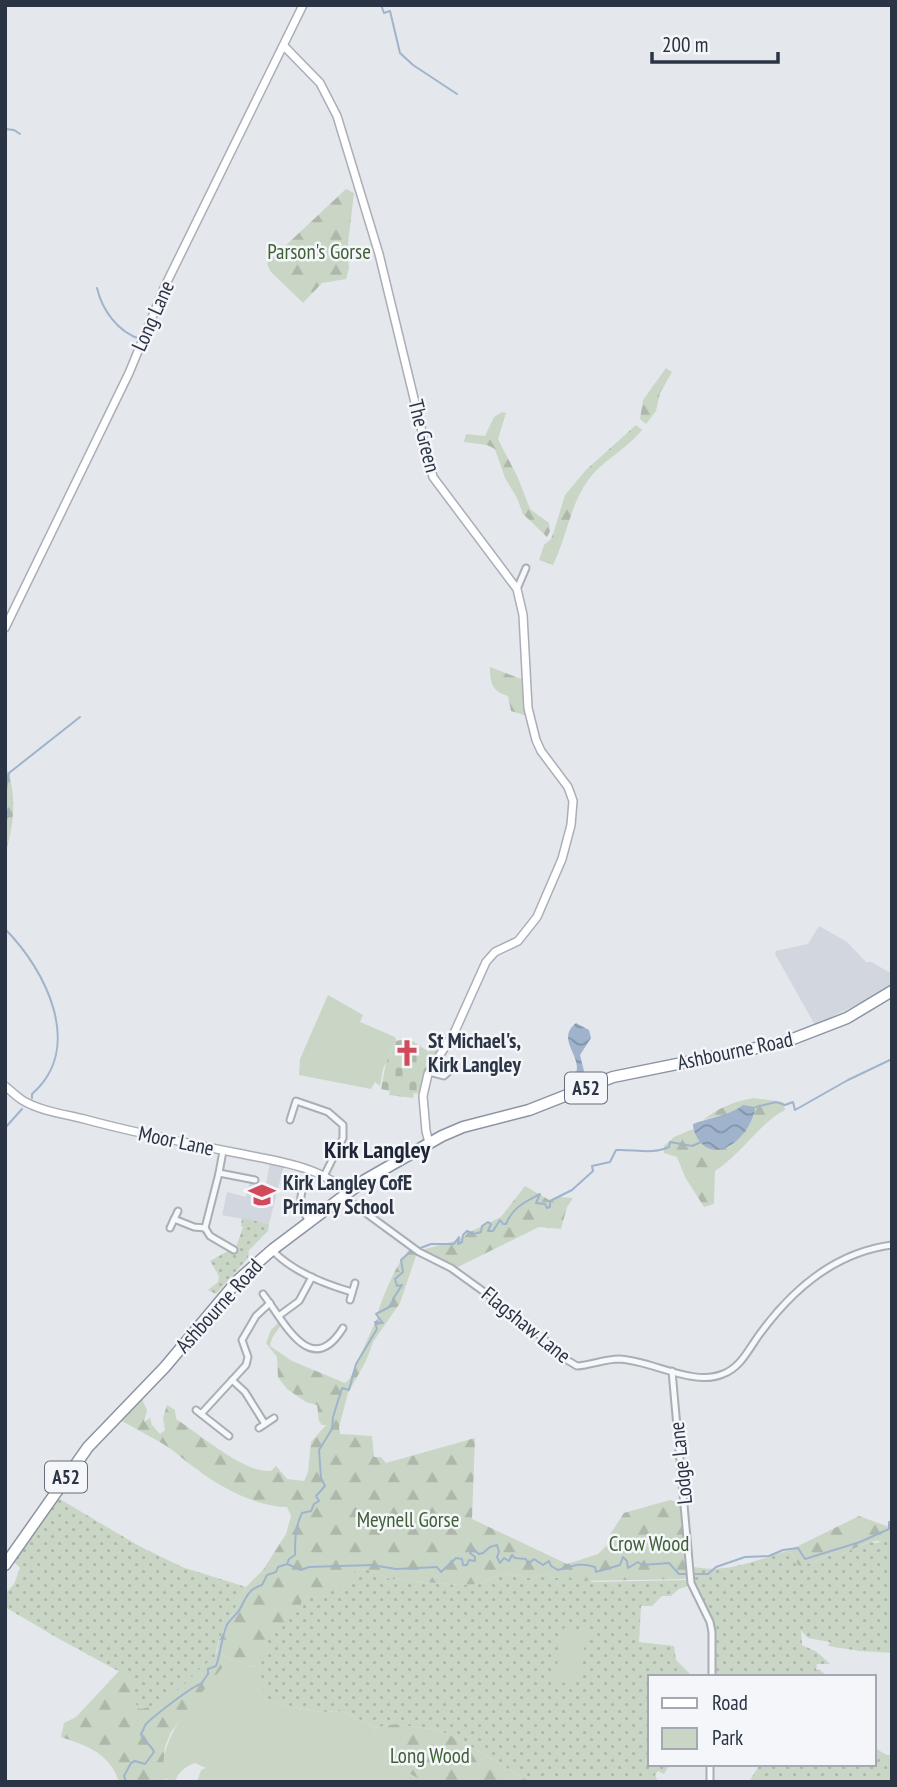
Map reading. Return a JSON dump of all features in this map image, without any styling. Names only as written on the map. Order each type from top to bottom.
[{"type":"highway","name":"Ashbourne Road","points":[[5,1565],[93,1440],[165,1367],[238,1280],[309,1221],[381,1170],[463,1127],[529,1110],[613,1077],[785,1042],[847,1018],[892,991]]},
{"type":"street","name":"Long Lane","points":[[5,628],[128,373],[166,286],[303,5]]},
{"type":"street","name":"The Green","points":[[284,46],[320,83],[337,117],[379,254],[433,477],[517,589],[523,615],[528,708],[536,740],[568,787],[573,801],[571,824],[562,859],[547,895],[524,936],[495,952],[486,962],[455,1031],[429,1072]]},
{"type":"street","points":[[517,589],[526,568]]},
{"type":"street","points":[[444,1076],[453,1068]]},
{"type":"street","points":[[429,1143],[424,1096],[429,1072],[444,1076],[448,1083]]},
{"type":"street","name":"Moor Lane","points":[[5,1086],[22,1100],[36,1106],[132,1132],[280,1162],[324,1176],[333,1180],[345,1195]]},
{"type":"street","points":[[290,1120],[296,1101],[328,1112],[343,1125],[343,1139],[324,1176]]},
{"type":"street","points":[[223,1151],[205,1228],[209,1236],[234,1250]]},
{"type":"street","points":[[219,1173],[255,1180]]},
{"type":"street","points":[[306,1181],[299,1202],[309,1221]]},
{"type":"street","name":"Flagshaw Lane","points":[[345,1195],[419,1252],[451,1268],[487,1294],[544,1339],[562,1357],[577,1366],[618,1359],[704,1378],[725,1374],[743,1357],[771,1319],[811,1278],[825,1268],[854,1255],[892,1245]]},
{"type":"street","points":[[170,1228],[178,1211]]},
{"type":"street","points":[[174,1219],[194,1227],[205,1228]]},
{"type":"street","points":[[220,1253],[225,1245]]},
{"type":"street","points":[[272,1250],[312,1277],[352,1292]]},
{"type":"street","points":[[280,1315],[299,1301],[312,1277]]},
{"type":"street","points":[[350,1300],[355,1283]]},
{"type":"street","points":[[263,1294],[297,1341],[308,1347],[330,1347],[343,1328]]},
{"type":"street","points":[[218,1441],[226,1435],[198,1412],[248,1361],[242,1342],[244,1335],[256,1316],[271,1303]]},
{"type":"street","points":[[289,1331],[296,1327]]},
{"type":"street","name":"Lodge Lane","points":[[672,1371],[691,1583],[710,1622],[712,1675]]},
{"type":"street","points":[[232,1380],[248,1396],[265,1424]]},
{"type":"street","points":[[259,1428],[274,1418]]},
{"type":"shaded area","points":[[819,926],[847,942],[866,962],[889,972],[892,987],[865,1003],[815,1025],[775,954],[776,951],[808,944]]},
{"type":"shaded area","name":"Kirk Langley CofE Primary School","points":[[270,1162],[284,1165],[269,1224],[222,1215],[227,1192],[246,1197],[250,1181],[266,1184]]},
{"type":"green space","name":"Parson's Gorse","points":[[346,189],[354,193],[346,279],[322,283],[303,303],[270,271],[267,263]]},
{"type":"green space","points":[[666,368],[672,372],[660,393],[656,411],[646,424],[640,419],[643,400]]},
{"type":"green space","points":[[502,412],[506,413],[498,439],[530,509],[549,523],[550,531],[547,537],[523,514],[505,478],[495,449],[487,445],[464,442],[466,434],[485,436],[494,417]]},
{"type":"green space","points":[[636,425],[642,430],[594,473],[583,489],[553,565],[539,560],[544,545],[551,539],[565,495],[586,470]]},
{"type":"green space","points":[[490,667],[524,680],[527,716],[511,711],[508,696],[498,692],[493,686]]},
{"type":"green space","points":[[5,765],[12,787],[13,809],[5,854]]},
{"type":"green space","points":[[328,995],[363,1015],[360,1022],[395,1037],[396,1041],[383,1069],[380,1086],[375,1082],[371,1089],[299,1075],[300,1059]]},
{"type":"green space","points":[[405,1039],[429,1052],[431,1048],[437,1051],[424,1074],[421,1094],[414,1093],[413,1098],[389,1095],[390,1091],[381,1089],[386,1063],[396,1041]]},
{"type":"green space","points":[[754,1098],[783,1102],[785,1110],[715,1171],[714,1204],[704,1207],[685,1177],[677,1157],[664,1153],[664,1146],[674,1137],[693,1129],[700,1142],[729,1147],[746,1128],[743,1105],[736,1111],[703,1120],[727,1106]]},
{"type":"green space","points":[[525,1186],[551,1201],[560,1197],[573,1198],[567,1207],[561,1229],[539,1227],[456,1268],[422,1250],[458,1240],[501,1217]]},
{"type":"green space","points":[[242,1218],[269,1224],[268,1231],[249,1250],[248,1258],[216,1294],[208,1290],[218,1282],[219,1276],[210,1261],[228,1251],[234,1253],[243,1227]]},
{"type":"green space","name":"Meynell Gorse","points":[[410,1249],[417,1253],[400,1303],[373,1342],[348,1393],[339,1427],[340,1434],[372,1436],[374,1457],[381,1457],[386,1463],[475,1438],[472,1519],[567,1564],[598,1554],[607,1545],[624,1513],[670,1500],[683,1504],[687,1579],[575,1581],[567,1575],[557,1578],[544,1575],[528,1578],[512,1574],[499,1575],[480,1584],[459,1585],[390,1579],[371,1570],[356,1569],[339,1587],[302,1599],[300,1610],[277,1628],[267,1631],[262,1661],[253,1667],[227,1658],[217,1652],[219,1640],[246,1587],[263,1570],[286,1534],[291,1516],[287,1507],[264,1504],[229,1490],[168,1447],[120,1420],[141,1397],[147,1410],[144,1422],[150,1418],[160,1434],[165,1430],[163,1418],[167,1405],[175,1410],[176,1419],[235,1459],[260,1470],[271,1471],[276,1466],[287,1479],[304,1481],[308,1472],[311,1442],[326,1425],[319,1421],[317,1405],[306,1402],[287,1389],[278,1377],[277,1357],[266,1343],[271,1330],[278,1323],[281,1325],[270,1346],[292,1361],[345,1383],[351,1377],[393,1276]]},
{"type":"green space","points":[[58,1498],[139,1546],[182,1567],[246,1587],[219,1639],[215,1657],[173,1695],[153,1706],[140,1709],[134,1702],[131,1688],[133,1679],[5,1607],[5,1594],[14,1584],[20,1568],[13,1561]]},
{"type":"green space","points":[[859,1516],[892,1528],[891,1536],[887,1540],[869,1542],[841,1554],[798,1565],[790,1550]]},
{"type":"green space","points":[[892,1534],[892,1653],[828,1646],[830,1642],[808,1638],[801,1630],[802,1645],[817,1652],[830,1664],[817,1664],[816,1670],[819,1669],[826,1675],[713,1675],[713,1630],[693,1584],[694,1567],[731,1567],[790,1550],[798,1565],[802,1566],[869,1542],[877,1543]]},
{"type":"green space","points":[[356,1569],[371,1570],[390,1579],[459,1585],[480,1584],[499,1575],[512,1574],[528,1578],[544,1575],[557,1578],[567,1574],[593,1582],[689,1580],[688,1586],[671,1596],[662,1596],[652,1606],[641,1606],[639,1642],[674,1646],[676,1660],[691,1675],[648,1675],[648,1766],[669,1766],[664,1774],[658,1771],[655,1775],[658,1782],[530,1782],[460,1740],[438,1730],[395,1724],[374,1728],[341,1711],[322,1712],[264,1699],[260,1668],[266,1631],[300,1610],[301,1599],[339,1584]]},
{"type":"green space","points":[[564,1628],[589,1630],[575,1685],[554,1681]]},
{"type":"green space","points":[[217,1652],[253,1667],[262,1661],[260,1668],[265,1699],[322,1712],[341,1711],[365,1722],[374,1728],[386,1762],[425,1782],[197,1782],[201,1770],[206,1768],[195,1763],[183,1770],[175,1782],[163,1778],[163,1761],[174,1730],[225,1664],[215,1657]]},
{"type":"green space","points":[[215,1657],[226,1664],[171,1732],[165,1747],[163,1778],[170,1782],[119,1782],[104,1757],[61,1737],[64,1723],[76,1717],[119,1671],[134,1679],[132,1695],[140,1709],[172,1695]]},
{"type":"green space","name":"Long Wood","points":[[395,1724],[438,1730],[460,1740],[530,1782],[425,1782],[386,1762],[374,1728]]},
{"type":"green space","points":[[876,1748],[886,1755],[892,1755],[892,1782],[749,1782],[759,1766],[876,1766]]},
{"type":"water","points":[[576,1023],[589,1030],[591,1038],[580,1055],[584,1071],[575,1079],[577,1067],[568,1034]]},
{"type":"water","points":[[743,1105],[755,1107],[744,1133],[736,1141],[719,1150],[711,1149],[700,1142],[693,1124],[726,1114]]},
{"type":"waterway","points":[[381,5],[384,13],[390,11],[400,53],[413,65],[457,94]]},
{"type":"waterway","points":[[5,129],[20,134]]},
{"type":"waterway","points":[[97,288],[112,319],[118,326],[140,339]]},
{"type":"waterway","points":[[5,795],[9,773],[80,717]]},
{"type":"waterway","points":[[5,806],[9,815],[5,821]]},
{"type":"waterway","points":[[5,929],[20,946],[46,987],[58,1032],[56,1055],[48,1075],[32,1094],[32,1098]]},
{"type":"waterway","points":[[756,1107],[776,1102],[785,1105],[793,1102],[795,1110],[892,1059]]},
{"type":"waterway","points":[[5,1128],[22,1109]]},
{"type":"waterway","points":[[126,1782],[124,1776],[131,1763],[135,1761],[145,1764],[154,1752],[141,1734],[146,1724],[182,1695],[201,1684],[208,1674],[208,1669],[216,1666],[227,1625],[248,1594],[262,1585],[267,1575],[276,1572],[278,1567],[287,1564],[295,1555],[296,1534],[302,1513],[311,1511],[319,1501],[316,1496],[325,1486],[321,1478],[319,1450],[332,1429],[342,1388],[349,1390],[356,1364],[377,1329],[375,1322],[383,1323],[376,1314],[393,1305],[393,1299],[402,1285],[397,1286],[395,1279],[403,1272],[401,1260],[410,1252],[431,1244],[454,1244],[459,1237],[458,1244],[462,1242],[467,1231],[474,1234],[481,1232],[482,1226],[488,1222],[491,1224],[488,1231],[493,1231],[500,1220],[506,1224],[516,1209],[540,1194],[536,1203],[550,1207],[550,1201],[572,1190],[593,1171],[592,1166],[610,1162],[616,1150],[656,1151],[669,1147],[670,1142],[692,1146],[701,1142]]},
{"type":"waterway","points":[[692,1574],[708,1574],[716,1567],[745,1557],[769,1556],[798,1548],[805,1559],[860,1542],[889,1529],[889,1522],[892,1522]]},
{"type":"waterway","points":[[287,1564],[301,1570],[309,1567],[372,1565],[396,1569],[437,1567],[441,1572],[456,1558],[462,1559],[463,1565],[467,1565],[469,1560],[475,1561],[475,1557],[470,1553],[473,1549],[479,1554],[497,1545],[500,1563],[504,1558],[509,1561],[512,1555],[526,1559],[528,1564],[534,1559],[543,1565],[549,1561],[551,1566],[558,1570],[585,1565],[595,1567],[596,1572],[620,1565],[623,1557],[628,1568],[638,1562],[642,1565],[669,1563],[679,1574],[687,1574]]},
{"type":"place","name":"St Michael's, Kirk Langley","points":[[407,1053]]},
{"type":"place","name":"Kirk Langley CofE Primary School","points":[[262,1195]]},
{"type":"district","name":"Kirk Langley","points":[[377,1150]]},
{"type":"park label","name":"Crow Wood","points":[[649,1544]]}]
